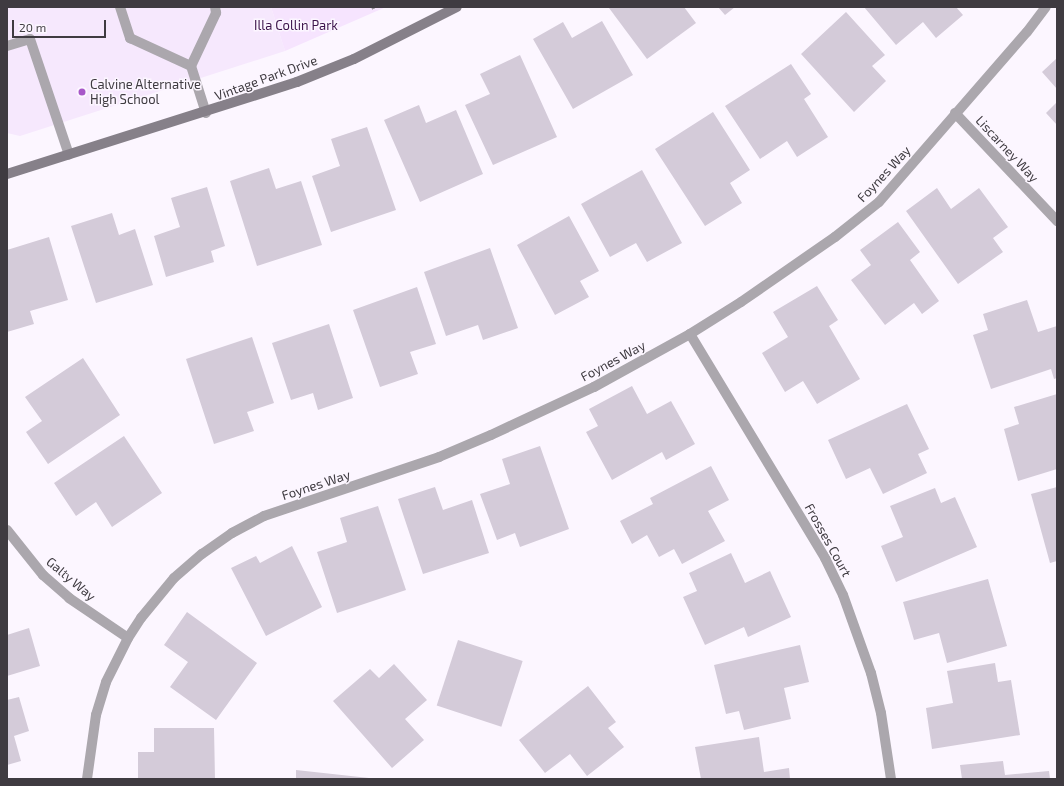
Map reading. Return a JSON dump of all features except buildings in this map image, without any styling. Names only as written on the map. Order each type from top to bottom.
[{"type":"street","points":[[120,7],[130,38],[191,66]]},
{"type":"street","points":[[206,113],[191,66],[216,13],[215,7]]},
{"type":"street","name":"Vintage Park Drive","points":[[7,174],[206,113],[298,82],[354,59],[457,7]]},
{"type":"street","name":"Foynes Way","points":[[128,638],[141,618],[174,578],[232,533],[264,516],[439,457],[491,435],[594,387],[690,334],[835,238],[879,202],[1027,32],[1046,7]]},
{"type":"street","points":[[7,46],[30,39],[68,155]]},
{"type":"street","name":"Liscarney Way","points":[[956,113],[1057,221]]},
{"type":"street","name":"Frosses Court","points":[[690,334],[825,558],[844,595],[871,673],[881,714],[891,779]]},
{"type":"street","name":"Galty Way","points":[[7,530],[43,575],[69,598],[128,638]]},
{"type":"street","points":[[87,779],[96,715],[106,682],[128,638]]},
{"type":"shaded area","name":"Calvine Alternative High School","points":[[7,7],[271,7],[285,51],[20,136],[7,133]]},
{"type":"green space","name":"Illa Collin Park","points":[[271,7],[386,7],[285,51]]},
{"type":"place","name":"Calvine Alternative High School","points":[[82,92]]}]
